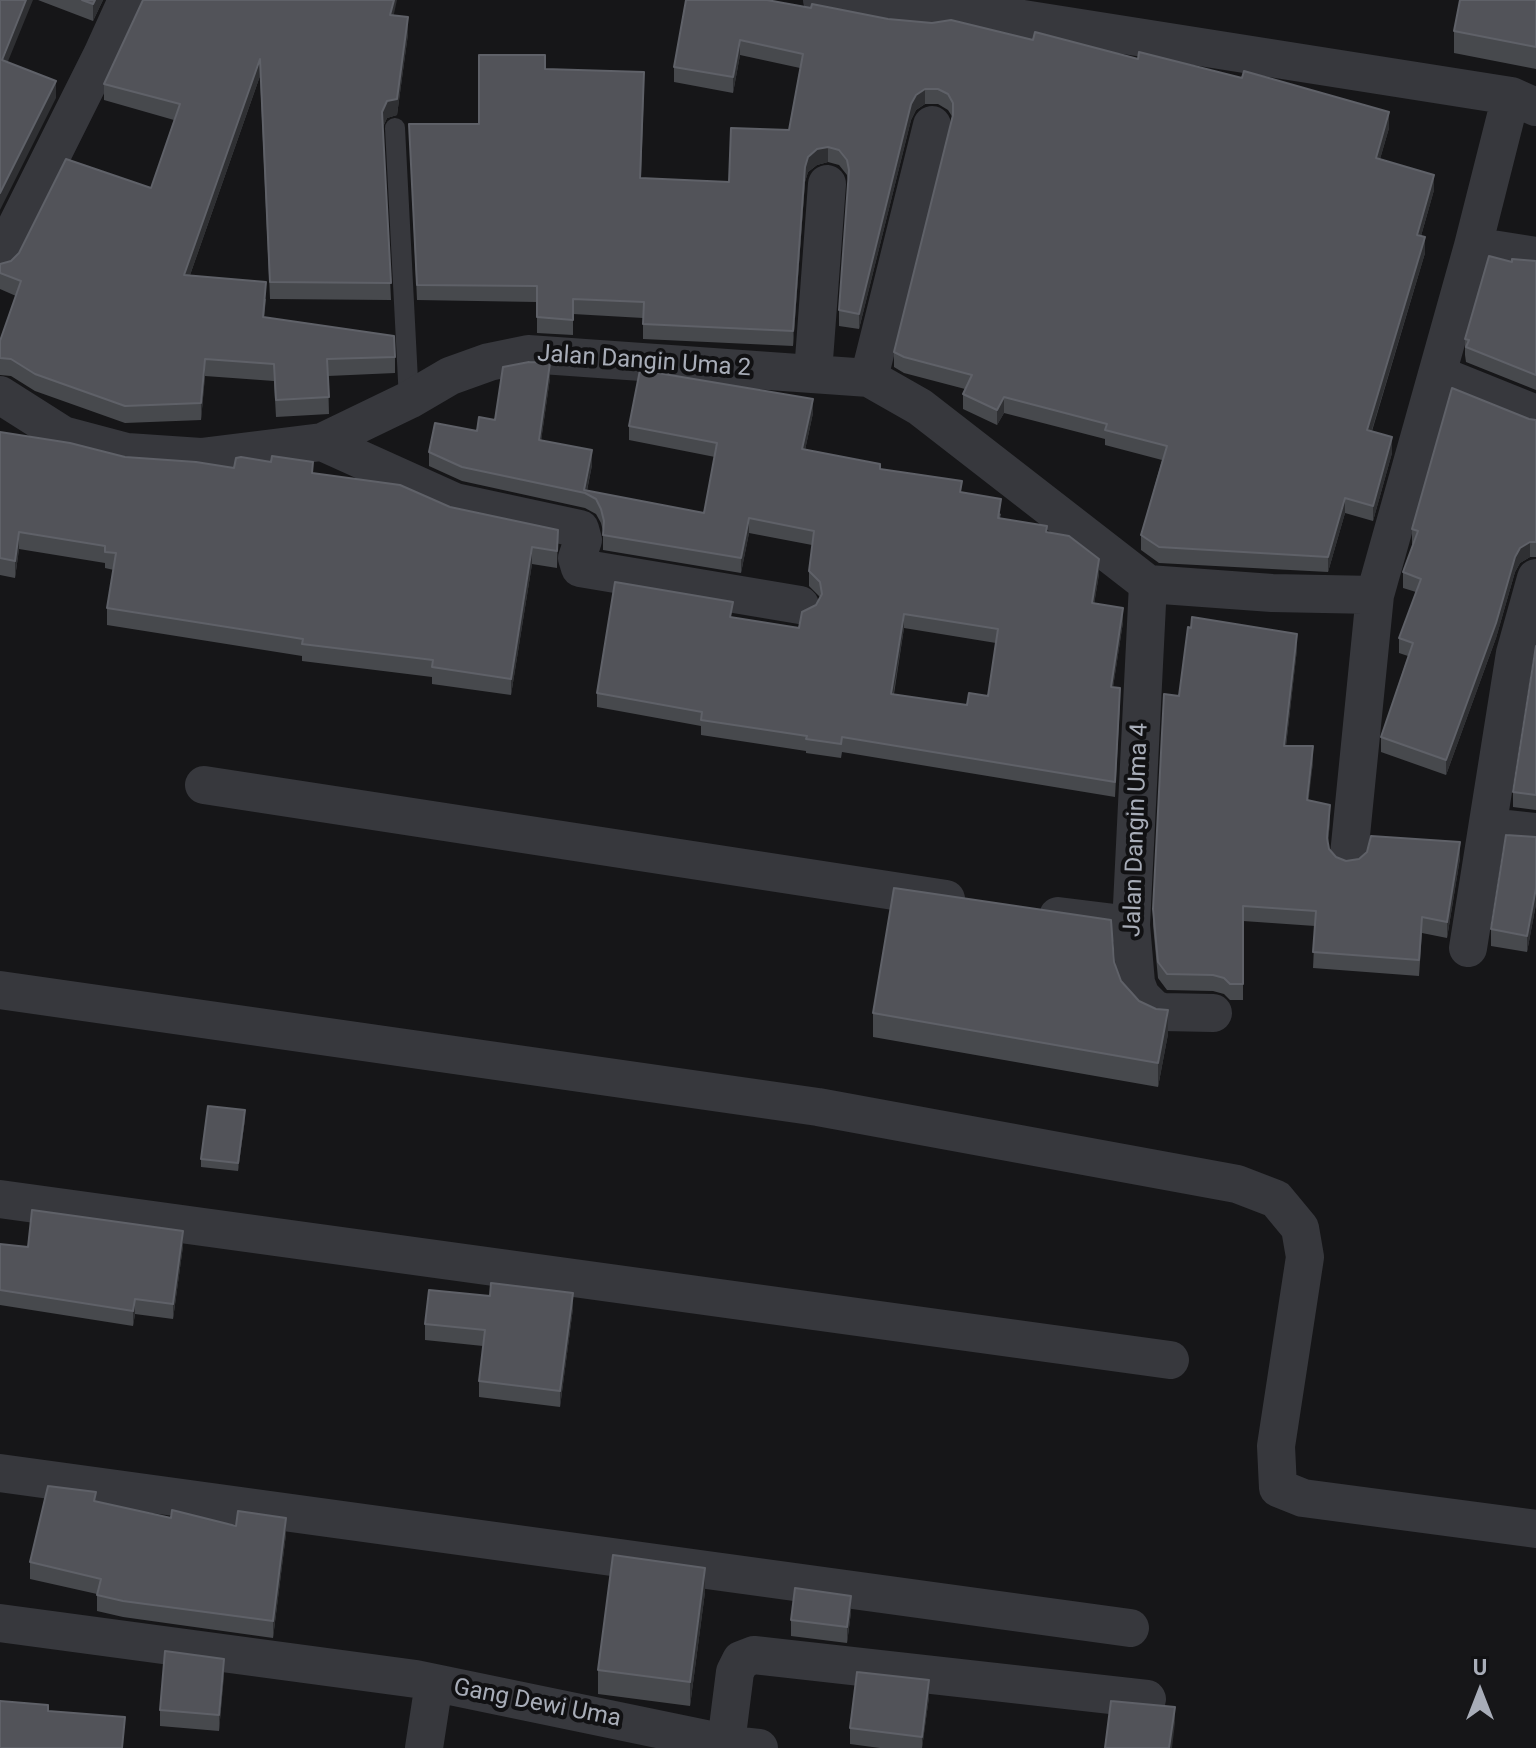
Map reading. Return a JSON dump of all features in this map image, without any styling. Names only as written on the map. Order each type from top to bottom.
[{"type":"street","points":[[0,259],[127,0]]},
{"type":"street","points":[[822,0],[934,16],[966,10],[1523,102],[1473,246],[1375,595],[1349,855]]},
{"type":"street","points":[[869,378],[932,125]]},
{"type":"street","points":[[813,373],[827,184]]},
{"type":"street","points":[[1473,246],[1536,256]]},
{"type":"street","name":"Jalan Dangin Uma 2","points":[[2,400],[63,435],[127,452],[201,457],[322,442],[409,400],[450,376],[489,362],[528,354],[869,378],[920,407],[1148,584]]},
{"type":"street","points":[[1437,374],[1536,414]]},
{"type":"street","points":[[322,442],[455,502],[580,529],[583,534],[577,558],[580,568],[800,605]]},
{"type":"street","points":[[1468,948],[1515,653],[1536,580]]},
{"type":"street","points":[[1148,584],[1272,593],[1375,595]]},
{"type":"street","name":"Jalan Dangin Uma 4","points":[[1148,584],[1131,925],[1136,983],[1146,1003],[1163,1012],[1213,1013]]},
{"type":"street","points":[[204,785],[973,903]]},
{"type":"street","points":[[1488,827],[1536,832]]},
{"type":"street","points":[[1020,910],[1131,925]]},
{"type":"street","points":[[0,990],[818,1107],[1237,1184],[1276,1199],[1300,1228],[1305,1257],[1276,1446],[1278,1488],[1303,1498],[1536,1529]]},
{"type":"street","points":[[0,1199],[1170,1360]]},
{"type":"street","points":[[0,1473],[1130,1628]]},
{"type":"street","name":"Gang Dewi Uma","points":[[0,1623],[434,1683],[741,1746],[735,1672],[741,1660],[754,1655],[1147,1699]]},
{"type":"street","points":[[424,1748],[434,1683]]},
{"type":"lane","points":[[395,128],[409,400]]},
{"type":"building","points":[[0,0],[26,0],[2,60],[56,81],[0,193]]},
{"type":"building","points":[[143,0],[394,0],[390,15],[408,17],[397,99],[387,101],[382,112],[391,283],[270,282],[260,59],[184,275],[266,282],[263,317],[394,336],[395,357],[327,359],[329,397],[276,400],[274,364],[205,359],[201,403],[125,406],[35,374],[11,359],[0,358],[0,341],[21,281],[0,273],[0,264],[11,261],[19,253],[66,159],[151,188],[180,104],[104,84]]},
{"type":"building","points":[[686,0],[767,0],[811,8],[812,4],[888,19],[932,23],[951,20],[1033,40],[1035,32],[1138,59],[1139,52],[1242,78],[1244,71],[1389,112],[1376,158],[1434,175],[1417,235],[1425,237],[1367,430],[1392,437],[1373,506],[1345,498],[1328,557],[1159,547],[1141,535],[1167,446],[1105,430],[1107,424],[1004,397],[997,410],[963,394],[972,375],[894,352],[953,115],[953,103],[948,94],[938,89],[925,89],[916,95],[911,104],[859,314],[839,310],[849,170],[847,160],[839,150],[828,147],[817,149],[808,157],[805,167],[793,331],[643,324],[644,302],[573,299],[573,320],[537,317],[537,286],[417,285],[409,124],[479,124],[479,55],[545,55],[545,69],[644,72],[640,178],[729,182],[731,128],[789,130],[803,54],[740,40],[733,77],[674,67]]},
{"type":"building","points":[[1460,0],[1536,0],[1536,47],[1454,31]]},
{"type":"building","points":[[1489,256],[1512,262],[1512,259],[1536,261],[1536,375],[1466,347],[1469,340],[1465,339]]},
{"type":"building","points":[[529,362],[550,363],[539,440],[592,450],[584,490],[704,513],[717,443],[629,426],[640,370],[813,399],[802,449],[880,464],[880,469],[962,481],[960,492],[1001,499],[998,518],[1047,526],[1046,532],[1069,536],[1099,559],[1092,603],[1123,608],[1111,687],[1120,688],[1115,782],[842,737],[841,744],[806,739],[807,736],[701,720],[702,712],[597,693],[615,582],[733,602],[730,617],[799,628],[802,612],[816,605],[822,594],[820,582],[809,571],[814,531],[749,518],[741,558],[603,535],[601,509],[596,499],[585,493],[462,467],[429,452],[435,423],[477,431],[479,417],[495,420],[503,367]],"holes":[[[904,614],[998,629],[988,696],[969,693],[967,705],[891,694]]]},
{"type":"building","points":[[1452,388],[1536,420],[1536,542],[1520,548],[1515,557],[1496,623],[1446,760],[1381,737],[1413,643],[1399,638],[1421,579],[1403,572],[1418,531],[1412,529]]},
{"type":"building","points":[[0,432],[70,443],[125,457],[234,468],[236,458],[241,457],[271,462],[272,456],[313,462],[312,473],[400,485],[450,507],[558,530],[557,551],[532,547],[511,679],[432,667],[433,660],[302,644],[303,639],[107,608],[116,553],[105,552],[105,546],[19,532],[15,561],[0,558]]},
{"type":"building","points":[[1192,617],[1297,634],[1284,746],[1313,746],[1307,800],[1330,805],[1327,838],[1329,849],[1336,857],[1346,861],[1359,859],[1367,852],[1371,836],[1460,842],[1447,922],[1422,917],[1419,960],[1313,952],[1316,911],[1243,906],[1243,984],[1230,984],[1224,978],[1213,975],[1167,974],[1158,962],[1153,909],[1164,694],[1179,696]]},
{"type":"building","points":[[1536,646],[1536,795],[1513,792]]},
{"type":"building","points":[[1506,835],[1536,837],[1536,888],[1527,936],[1491,929]]},
{"type":"building","points":[[894,888],[1111,920],[1114,962],[1121,981],[1139,1001],[1156,1009],[1168,1010],[1158,1063],[873,1013]]},
{"type":"building","points":[[208,1106],[245,1110],[238,1163],[201,1159]]},
{"type":"building","points":[[32,1210],[183,1231],[173,1304],[135,1299],[133,1311],[0,1290],[0,1244],[28,1247]]},
{"type":"building","points":[[491,1283],[573,1293],[560,1391],[479,1381],[485,1330],[425,1324],[429,1290],[490,1296]]},
{"type":"building","points":[[48,1486],[96,1492],[94,1501],[171,1518],[172,1510],[236,1526],[238,1511],[286,1518],[273,1621],[97,1595],[101,1579],[30,1562]]},
{"type":"building","points":[[613,1555],[705,1568],[690,1682],[598,1670]]},
{"type":"building","points":[[795,1588],[851,1596],[847,1627],[791,1620]]},
{"type":"building","points":[[165,1651],[224,1659],[219,1715],[160,1710]]},
{"type":"building","points":[[857,1672],[929,1680],[922,1737],[850,1728]]},
{"type":"building","points":[[0,1701],[48,1705],[48,1711],[125,1717],[122,1748],[0,1748]]},
{"type":"building","points":[[1111,1701],[1175,1707],[1169,1748],[1105,1748]]}]
